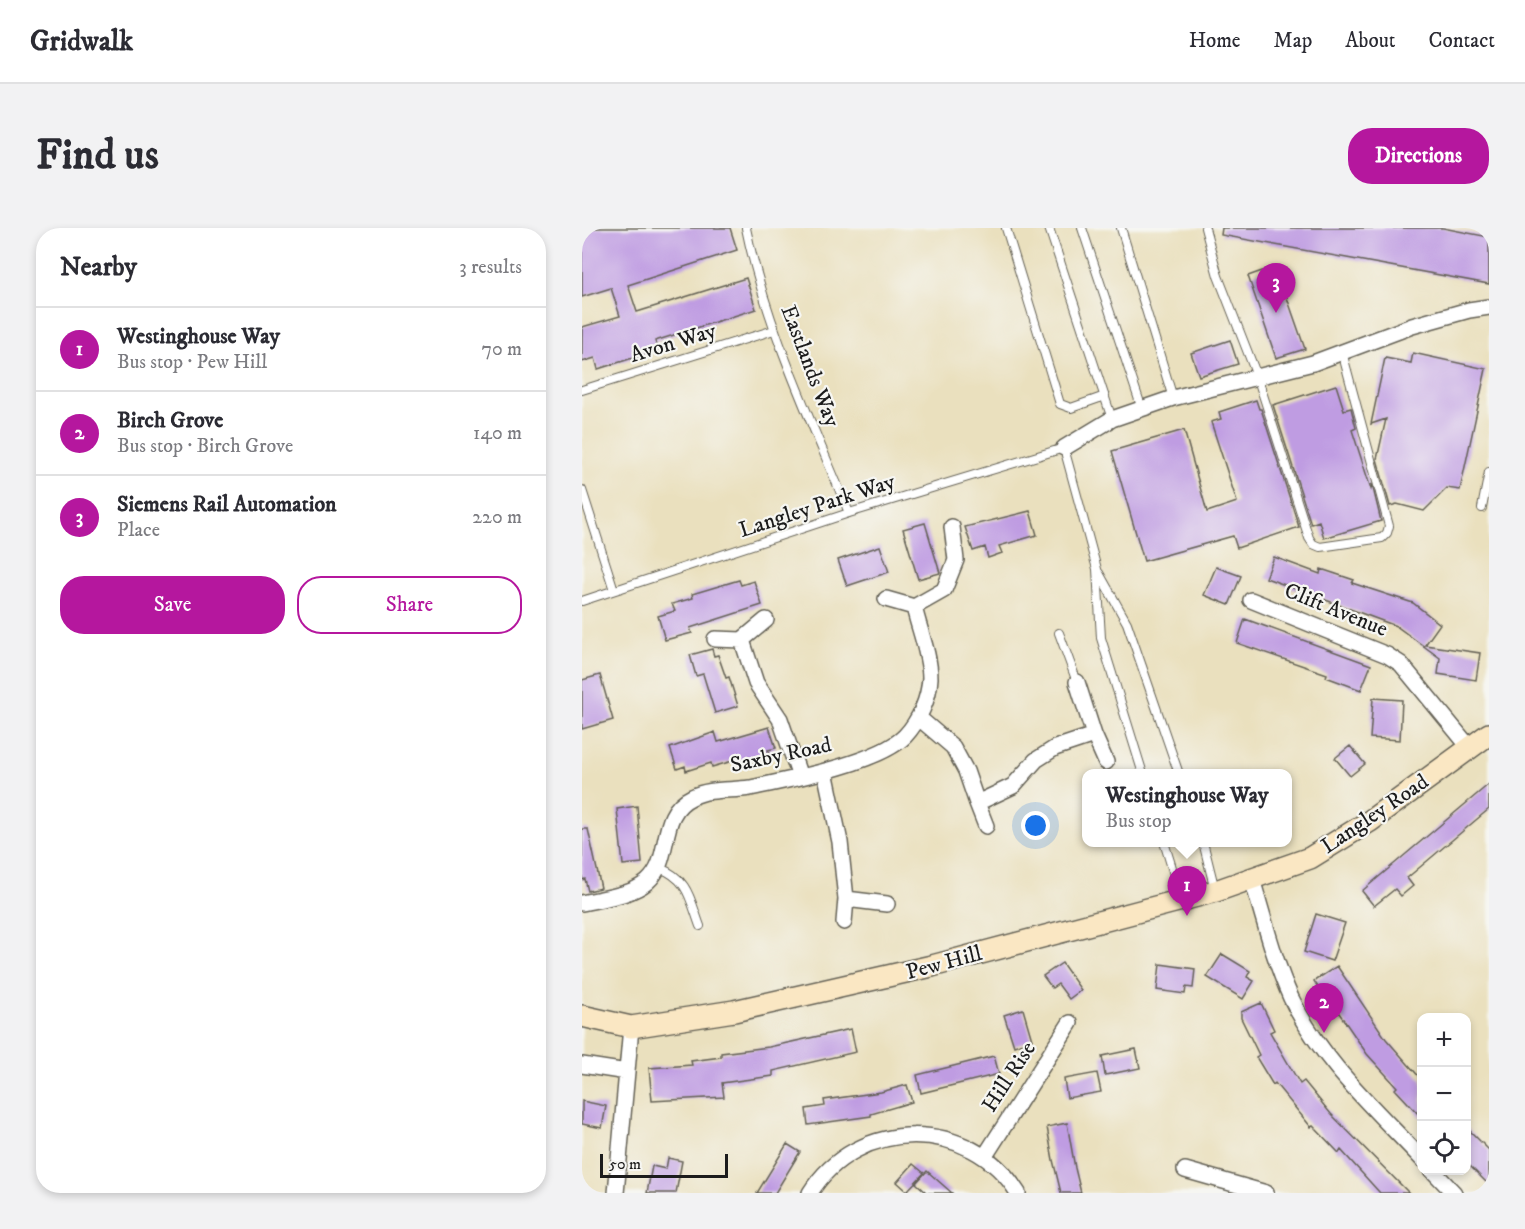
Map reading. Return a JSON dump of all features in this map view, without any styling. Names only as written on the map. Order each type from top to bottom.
[{"type":"main road","name":"Langley Road","points":[[1252,879],[1310,858],[1370,821],[1489,734]]},
{"type":"main road","name":"Pew Hill","points":[[582,1016],[630,1027],[693,1018],[822,993],[1216,891],[1252,879]]},
{"type":"street","points":[[1064,448],[1112,419],[1173,398],[1313,363],[1412,326],[1469,310],[1489,307]]},
{"type":"street","points":[[886,599],[914,607],[944,590],[956,560],[952,527]]},
{"type":"street","name":"Clift Avenue","points":[[1251,600],[1387,655],[1401,664],[1470,748]]},
{"type":"street","name":"Saxby Road","points":[[659,868],[671,816],[692,796],[825,771],[890,746],[904,737],[918,718],[930,678],[914,607]]},
{"type":"street","points":[[715,639],[742,640],[766,620]]},
{"type":"street","points":[[742,640],[756,683],[780,719],[800,777]]},
{"type":"street","points":[[1077,682],[1094,735],[1106,762]]},
{"type":"street","points":[[918,718],[953,747],[966,771],[986,826]]},
{"type":"street","points":[[977,803],[1013,786],[1036,760],[1055,748],[1094,735]]},
{"type":"street","points":[[825,771],[840,842],[846,899],[844,922]]},
{"type":"street","points":[[582,903],[636,889],[659,868]]},
{"type":"street","points":[[1252,879],[1282,974],[1304,1021],[1333,1064],[1417,1154]]},
{"type":"street","points":[[846,899],[888,903]]},
{"type":"street","name":"Hill Rise","points":[[985,1156],[1070,1023]]},
{"type":"street","points":[[616,1193],[630,1027]]},
{"type":"street","points":[[582,1065],[627,1072]]},
{"type":"street","points":[[810,1193],[832,1165],[859,1148],[884,1138],[937,1137],[962,1144],[985,1156],[1000,1168],[1018,1193]]},
{"type":"street","points":[[1185,1170],[1266,1193]]},
{"type":"street","points":[[1437,1175],[1454,1193]]},
{"type":"lane","name":"Eastlands Way","points":[[746,228],[753,265],[774,330],[849,513]]},
{"type":"lane","points":[[1006,228],[1060,404],[1071,408],[1105,396]]},
{"type":"lane","points":[[1049,228],[1112,419]]},
{"type":"lane","points":[[1082,228],[1142,409]]},
{"type":"lane","points":[[1121,228],[1173,398]]},
{"type":"lane","points":[[1205,228],[1218,276],[1257,376],[1313,544],[1320,547],[1382,538],[1388,533],[1389,525],[1342,352]]},
{"type":"lane","name":"Avon Way","points":[[582,390],[774,330]]},
{"type":"lane","points":[[1064,448],[1097,569],[1101,638],[1141,769]]},
{"type":"lane","name":"Langley Park Way","points":[[582,600],[849,513],[1064,448]]},
{"type":"lane","points":[[1482,508],[1489,472]]},
{"type":"lane","points":[[582,490],[614,590]]},
{"type":"lane","points":[[1097,569],[1127,623],[1177,769]]},
{"type":"lane","points":[[1059,633],[1077,682]]},
{"type":"lane","points":[[1165,847],[1182,898]]},
{"type":"lane","points":[[1204,847],[1216,891]]},
{"type":"lane","points":[[659,868],[675,874],[685,886],[700,926]]},
{"type":"building","points":[[582,228],[730,228],[737,250],[628,285],[637,312],[746,278],[756,309],[655,341],[658,350],[598,369],[595,358],[582,362],[582,327],[620,316],[611,288],[582,297]]},
{"type":"building","points":[[1222,228],[1443,228],[1489,237],[1489,284],[1221,235]]},
{"type":"building","points":[[1276,266],[1305,349],[1276,358],[1248,276]]},
{"type":"building","points":[[1230,340],[1238,364],[1199,376],[1191,353]]},
{"type":"building","points":[[1413,353],[1486,369],[1460,490],[1447,488],[1424,511],[1397,504],[1390,506],[1377,459],[1386,419],[1371,424],[1385,358],[1411,363]]},
{"type":"building","points":[[1336,385],[1344,410],[1351,408],[1356,428],[1352,430],[1371,489],[1372,484],[1381,521],[1324,538],[1319,521],[1311,524],[1273,405]]},
{"type":"building","points":[[1256,400],[1261,409],[1299,527],[1237,548],[1233,536],[1144,561],[1112,451],[1184,430],[1207,512],[1237,502],[1211,422],[1221,419],[1219,412]]},
{"type":"building","points":[[1030,511],[1037,535],[999,546],[1002,553],[988,558],[985,547],[973,551],[965,527]]},
{"type":"building","points":[[925,523],[940,573],[918,579],[903,529]]},
{"type":"building","points":[[880,546],[889,572],[847,586],[838,560]]},
{"type":"building","points":[[1274,557],[1320,574],[1321,569],[1354,580],[1352,583],[1413,603],[1440,624],[1425,645],[1480,653],[1476,680],[1438,674],[1440,658],[1396,626],[1266,578]]},
{"type":"building","points":[[1216,567],[1241,576],[1229,605],[1204,595]]},
{"type":"building","points":[[739,580],[741,585],[754,581],[762,605],[690,628],[692,633],[665,640],[658,616],[675,611],[672,604],[693,598],[692,594]]},
{"type":"building","points":[[1245,619],[1371,665],[1361,690],[1326,677],[1327,674],[1237,643]]},
{"type":"building","points":[[712,649],[714,656],[718,655],[726,678],[729,677],[738,706],[715,713],[703,674],[696,676],[690,655]]},
{"type":"building","points":[[600,675],[613,720],[582,729],[582,680]]},
{"type":"building","points":[[1373,698],[1402,700],[1400,740],[1370,738]]},
{"type":"building","points":[[769,727],[776,748],[768,750],[770,755],[737,763],[736,760],[712,767],[711,763],[686,771],[685,766],[677,769],[670,748],[715,732],[718,742]]},
{"type":"building","points":[[1350,746],[1365,764],[1350,776],[1335,758]]},
{"type":"building","points":[[1489,784],[1489,809],[1407,878],[1413,886],[1401,896],[1395,889],[1374,906],[1362,891]]},
{"type":"building","points":[[637,806],[642,863],[623,865],[617,809]]},
{"type":"building","points":[[582,829],[588,829],[601,888],[588,891],[585,879],[582,880]]},
{"type":"building","points":[[1316,914],[1345,923],[1332,961],[1304,952]]},
{"type":"building","points":[[1222,954],[1250,971],[1247,977],[1254,981],[1243,999],[1207,977]]},
{"type":"building","points":[[1062,963],[1081,990],[1069,999],[1058,984],[1052,988],[1043,976]]},
{"type":"building","points":[[1160,964],[1195,969],[1193,988],[1186,987],[1185,994],[1157,990]]},
{"type":"building","points":[[1337,966],[1386,1039],[1417,1074],[1417,1113],[1367,1054],[1337,1010],[1334,1012],[1314,981]]},
{"type":"building","points":[[1261,1003],[1274,1030],[1270,1032],[1300,1084],[1304,1081],[1331,1114],[1409,1193],[1380,1193],[1341,1150],[1339,1153],[1313,1126],[1311,1127],[1275,1083],[1273,1085],[1256,1057],[1259,1055],[1241,1018],[1241,1012]]},
{"type":"building","points":[[1023,1009],[1032,1040],[1014,1046],[1004,1015]]},
{"type":"building","points":[[851,1029],[856,1052],[773,1071],[773,1076],[722,1083],[724,1097],[652,1101],[649,1068],[692,1065],[691,1061],[721,1057],[721,1053],[769,1047]]},
{"type":"building","points":[[1136,1049],[1140,1068],[1105,1075],[1102,1056]]},
{"type":"building","points":[[994,1056],[999,1074],[921,1093],[917,1075]]},
{"type":"building","points":[[1097,1073],[1101,1092],[1067,1098],[1064,1079]]},
{"type":"building","points":[[907,1085],[912,1102],[871,1114],[871,1116],[808,1125],[806,1109],[825,1106],[824,1100],[881,1092]]},
{"type":"building","points":[[582,1101],[606,1106],[602,1128],[582,1124]]},
{"type":"building","points":[[1067,1123],[1081,1193],[1061,1193],[1053,1160],[1047,1127]]},
{"type":"building","points":[[1471,1132],[1489,1150],[1489,1185],[1471,1167]]},
{"type":"building","points":[[787,1144],[800,1152],[775,1193],[757,1193]]},
{"type":"building","points":[[668,1158],[682,1161],[676,1193],[647,1193],[652,1166],[666,1169]]},
{"type":"building","points":[[913,1164],[924,1173],[907,1191],[897,1182]]},
{"type":"building","points":[[927,1171],[952,1193],[927,1193],[916,1183]]},
{"type":"place","name":"Siemens Rail Automation","points":[[1276,313]]},
{"type":"place","name":"Westinghouse Way","points":[[1187,916]]},
{"type":"place","name":"Birch Grove","points":[[1324,1033]]}]
